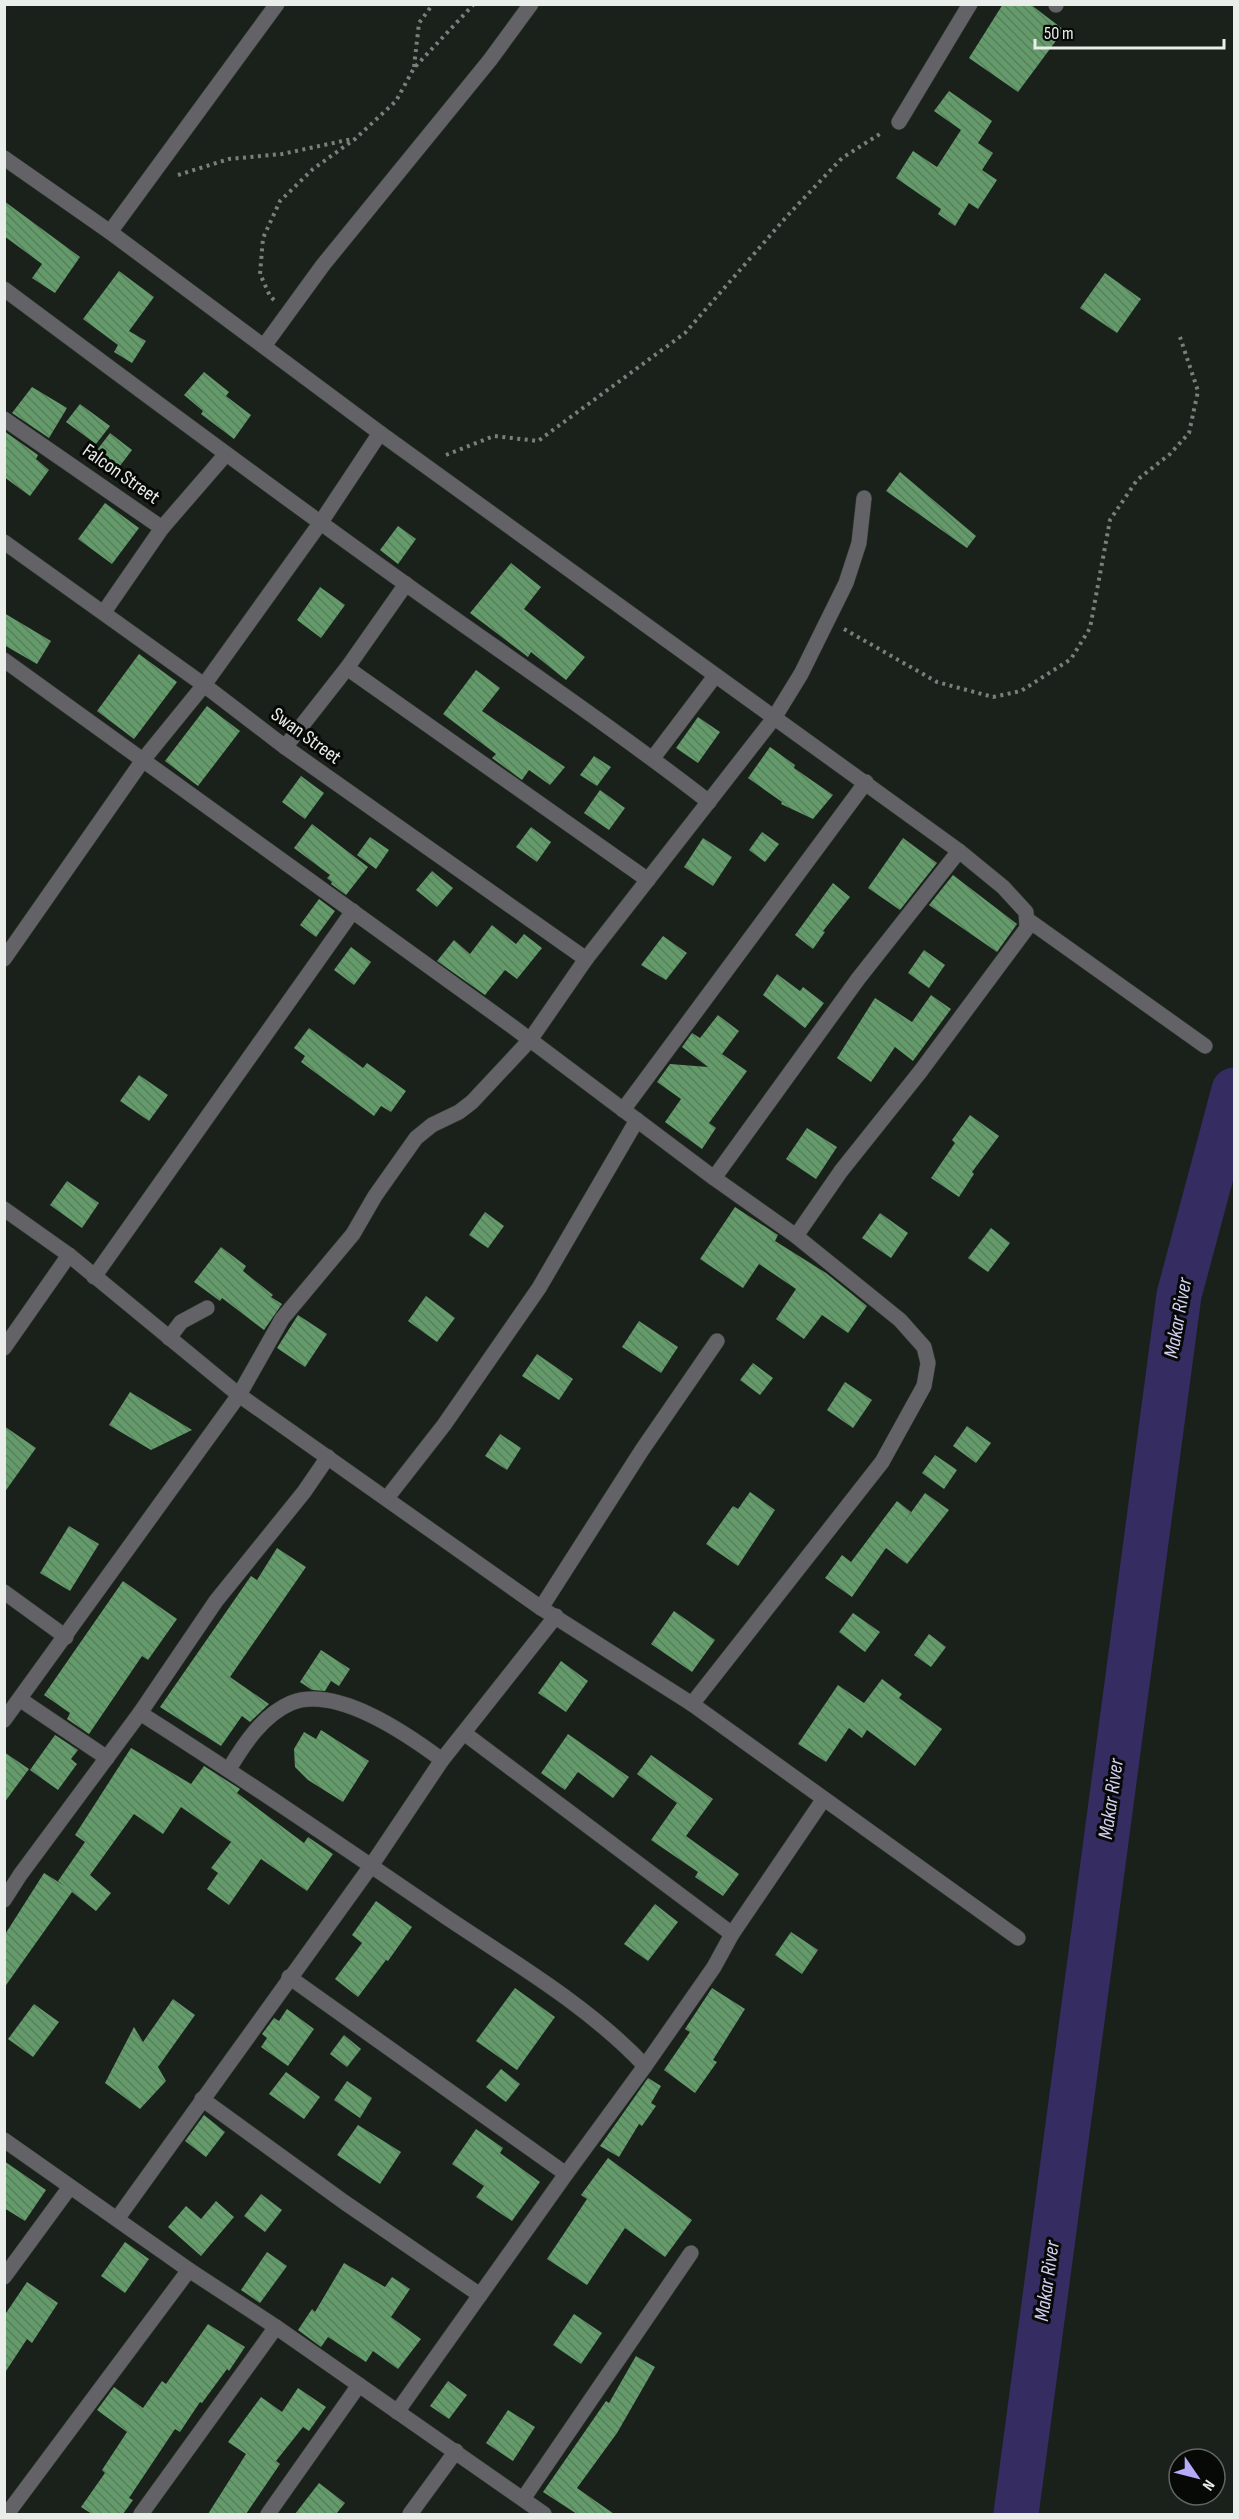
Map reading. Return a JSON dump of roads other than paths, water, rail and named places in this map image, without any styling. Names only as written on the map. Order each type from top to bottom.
[{"type":"street","points":[[110,232],[277,4]]},
{"type":"street","points":[[264,346],[376,198],[490,60],[531,4]]},
{"type":"street","points":[[899,122],[970,4]]},
{"type":"street","points":[[5,159],[110,232],[380,433],[715,676],[866,782],[959,851],[1003,887],[1026,912],[1027,928],[920,1072],[841,1171],[796,1236]]},
{"type":"street","points":[[4,289],[406,585],[653,758],[709,802]]},
{"type":"street","name":"Falcon Street","points":[[4,419],[162,528],[226,454]]},
{"type":"street","points":[[4,959],[143,760],[204,685],[321,522],[380,433]]},
{"type":"street","points":[[4,1720],[21,1700],[239,1395],[282,1319],[353,1234],[381,1187],[416,1138],[432,1125],[459,1112],[472,1102],[530,1040],[586,959],[774,718],[801,674],[846,583],[859,543],[864,498]]},
{"type":"street","points":[[104,612],[162,528]]},
{"type":"street","name":"Swan Street","points":[[4,542],[104,612],[285,747],[586,959]]},
{"type":"street","points":[[285,747],[347,668],[406,585]]},
{"type":"street","points":[[4,660],[353,911],[796,1236],[861,1286],[914,1334],[924,1347],[928,1363],[924,1386],[882,1462],[692,1704]]},
{"type":"street","points":[[347,668],[648,880]]},
{"type":"street","points":[[653,758],[715,676]]},
{"type":"street","points":[[623,1110],[866,782]]},
{"type":"street","points":[[714,1178],[858,979],[959,851]]},
{"type":"street","points":[[94,1277],[353,911]]},
{"type":"street","points":[[1028,920],[1205,1046]]},
{"type":"street","points":[[387,1498],[444,1425],[539,1288],[637,1120]]},
{"type":"street","points":[[4,1209],[69,1255],[239,1395],[542,1608],[692,1704],[1018,1938]]},
{"type":"street","points":[[4,1348],[69,1255]]},
{"type":"street","points":[[169,1338],[181,1322],[207,1308]]},
{"type":"street","points":[[542,1608],[674,1402],[717,1341]]},
{"type":"street","points":[[4,1900],[140,1713],[216,1601],[304,1492],[328,1457]]},
{"type":"street","points":[[4,1592],[66,1637]]},
{"type":"street","points":[[117,2218],[371,1866],[442,1760],[556,1617]]},
{"type":"street","points":[[229,1769],[246,1741],[262,1724],[291,1703],[312,1698],[341,1705],[388,1723],[442,1760]]},
{"type":"street","points":[[21,1700],[107,1758]]},
{"type":"street","points":[[140,1713],[229,1769],[583,2012],[613,2034],[645,2066]]},
{"type":"street","points":[[464,1733],[732,1934]]},
{"type":"street","points":[[397,2412],[714,1967],[732,1934],[823,1800]]},
{"type":"street","points":[[289,1977],[566,2174]]},
{"type":"street","points":[[202,2099],[344,2202],[480,2295]]},
{"type":"street","points":[[4,2140],[189,2271],[276,2327],[456,2451],[540,2513]]},
{"type":"street","points":[[4,2277],[70,2187]]},
{"type":"street","points":[[523,2499],[692,2253]]},
{"type":"street","points":[[8,2514],[189,2271]]},
{"type":"street","points":[[141,2514],[276,2327]]},
{"type":"street","points":[[268,2514],[359,2385]]},
{"type":"street","points":[[410,2514],[456,2451]]},
{"type":"waterway","name":"Makar River","points":[[1016,2514],[1179,1295],[1234,1090]]}]
